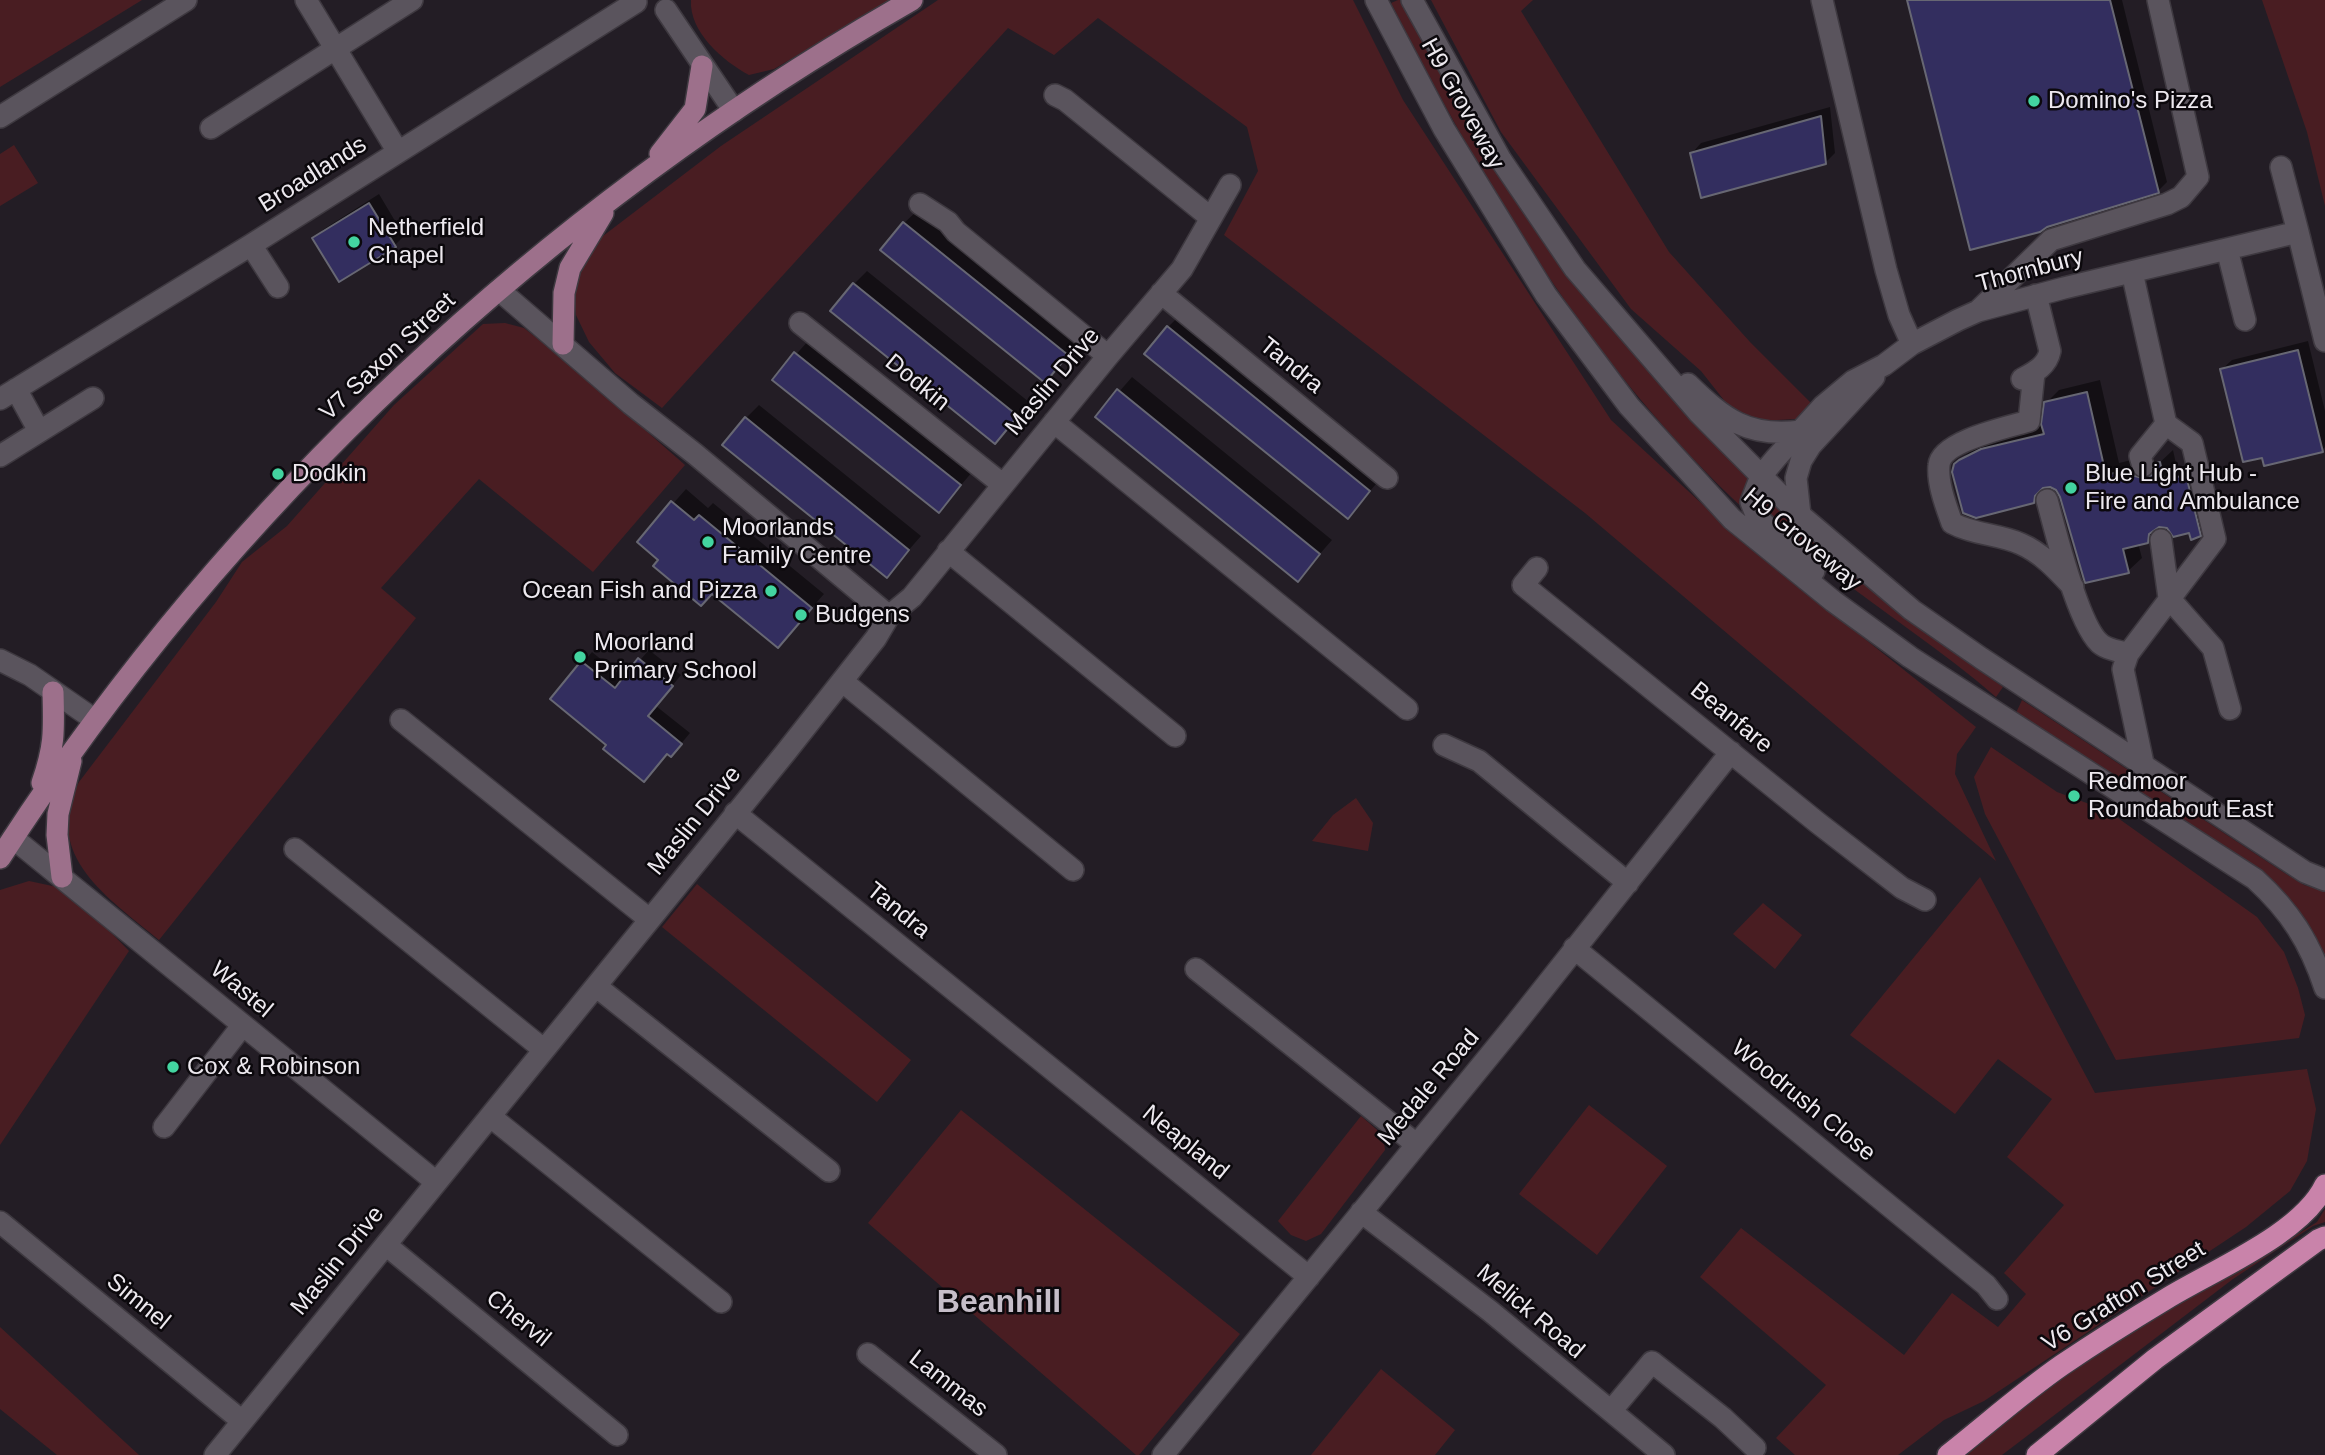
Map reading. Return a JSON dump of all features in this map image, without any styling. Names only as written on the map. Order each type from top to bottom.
[{"type":"highway","name":"V6 Grafton Street","points":[[1948,1455],[2060,1366],[2166,1298],[2299,1220],[2321,1194],[2325,1185]]},
{"type":"highway","points":[[2037,1455],[2155,1359],[2325,1237]]},
{"type":"main road","name":"V7 Saxon Street","points":[[0,858],[95,720],[176,618],[222,564],[385,392],[499,290],[635,182],[734,111],[912,0]]},
{"type":"main road","points":[[635,182],[695,109],[702,66]]},
{"type":"main road","points":[[563,344],[564,293],[570,268],[612,200]]},
{"type":"main road","points":[[33,808],[55,736],[53,692]]},
{"type":"main road","points":[[62,877],[57,835],[58,814],[73,752]]},
{"type":"street","points":[[0,117],[186,0]]},
{"type":"street","points":[[306,0],[398,152]]},
{"type":"street","points":[[211,128],[412,0]]},
{"type":"street","name":"H9 Groveway","points":[[1376,0],[1444,129],[1546,295],[1629,406],[1732,519],[1833,601],[1910,657],[2255,879],[2286,910],[2301,933],[2316,962],[2325,988]]},
{"type":"street","name":"H9 Groveway","points":[[1412,0],[1501,160],[1575,269],[1698,412],[1800,514],[1912,610],[1980,658],[2305,872],[2325,880]]},
{"type":"street","points":[[1822,0],[1886,270],[1899,314],[1912,344]]},
{"type":"street","points":[[1978,312],[2052,240],[2167,204],[2181,197],[2198,177],[2158,0]]},
{"type":"street","points":[[636,1],[645,11],[653,13],[670,5],[702,66],[734,111]]},
{"type":"street","name":"Broadlands","points":[[39,431],[8,394],[251,245],[636,1]]},
{"type":"street","points":[[1055,95],[1065,100],[1211,218]]},
{"type":"street","points":[[2281,167],[2325,341]]},
{"type":"street","name":"Maslin Drive","points":[[215,1455],[491,1117],[543,1049],[597,987],[876,638],[889,616],[912,597],[1002,484],[1182,269],[1230,185]]},
{"type":"street","points":[[920,204],[947,222],[1108,356]]},
{"type":"street","name":"Thornbury","points":[[1761,476],[1801,431],[1853,381],[1884,365],[1912,344],[1978,312],[2039,294],[2298,232]]},
{"type":"street","points":[[2052,240],[2042,265],[2039,294],[2050,351],[2049,359],[2027,376],[2029,421],[1959,443],[1941,456],[1938,466],[1944,500],[1952,523],[1965,530],[2023,545],[2052,565],[2073,587]]},
{"type":"street","points":[[251,245],[278,287]]},
{"type":"street","points":[[2227,249],[2245,320]]},
{"type":"street","points":[[2132,272],[2166,424],[2192,443],[2215,538],[2127,654],[2123,669],[2144,768]]},
{"type":"street","points":[[499,290],[631,404],[889,616]]},
{"type":"street","name":"Tandra","points":[[1161,293],[1387,478]]},
{"type":"street","points":[[1614,316],[1721,413],[1744,428],[1770,434],[1801,431]]},
{"type":"street","name":"Dodkin","points":[[800,323],[1002,484]]},
{"type":"street","points":[[1800,514],[1796,478],[1801,461],[1811,445],[1884,365]]},
{"type":"street","points":[[0,456],[93,398]]},
{"type":"street","points":[[1055,422],[1407,709]]},
{"type":"street","points":[[2143,466],[2140,456],[2166,424]]},
{"type":"street","points":[[1761,476],[1751,502],[1757,517],[1816,573],[1833,601]]},
{"type":"street","points":[[2047,500],[2073,587],[2092,635],[2102,646],[2127,654]]},
{"type":"street","points":[[2161,540],[2169,598],[2213,648],[2230,709]]},
{"type":"street","points":[[948,551],[1175,736]]},
{"type":"street","name":"Beanfare","points":[[1525,583],[1902,888],[1925,900]]},
{"type":"street","points":[[0,660],[30,676],[95,720]]},
{"type":"street","points":[[842,681],[1073,870]]},
{"type":"street","points":[[401,720],[649,919]]},
{"type":"street","points":[[1444,745],[1479,761],[1628,883]]},
{"type":"street","name":"Medale Road","points":[[1163,1455],[1513,1027],[1731,752]]},
{"type":"street","name":"Tandra","points":[[735,813],[1029,1049]]},
{"type":"street","name":"Wastel","points":[[13,838],[436,1182]]},
{"type":"street","points":[[295,849],[543,1049]]},
{"type":"street","name":"Woodrush Close","points":[[1574,948],[1946,1251],[1986,1285],[1997,1299]]},
{"type":"street","points":[[1196,969],[1416,1144]]},
{"type":"street","points":[[597,987],[829,1171]]},
{"type":"street","points":[[164,1127],[242,1026]]},
{"type":"street","name":"Neapland","points":[[1029,1049],[1309,1277]]},
{"type":"street","points":[[491,1117],[720,1302]]},
{"type":"street","name":"Melick Road","points":[[1361,1212],[1490,1311],[1664,1455]]},
{"type":"street","name":"Simnel","points":[[0,1223],[242,1421]]},
{"type":"street","name":"Chervil","points":[[386,1245],[617,1435]]},
{"type":"street","name":"Lammas","points":[[868,1354],[996,1455]]},
{"type":"street","points":[[1611,1411],[1652,1362],[1723,1418],[1755,1448]]},
{"type":"shaded area","points":[[0,0],[142,0],[0,87]]},
{"type":"shaded area","points":[[691,0],[891,0],[774,69],[749,75],[709,44],[696,23]]},
{"type":"shaded area","points":[[938,0],[1353,0],[1403,100],[1611,420],[1750,548],[1976,727],[1957,754],[1955,774],[1996,861],[1585,513],[1224,235],[1258,171],[1247,127],[1098,18],[1054,55],[1008,28],[662,408],[615,373],[589,342],[576,315],[573,295],[579,267],[603,236],[721,146]]},
{"type":"shaded area","points":[[1401,0],[1444,81],[1513,194],[1587,298],[1662,387],[1749,480],[1746,511],[1691,456],[1639,398],[1546,273],[1504,208],[1427,72],[1391,3]]},
{"type":"shaded area","points":[[1431,0],[1533,0],[1521,11],[1669,252],[1750,342],[1813,405],[1796,419],[1758,421],[1727,404],[1701,371],[1631,309],[1501,132]]},
{"type":"shaded area","points":[[2262,0],[2325,0],[2325,206],[2307,132]]},
{"type":"shaded area","points":[[14,145],[38,183],[0,206],[0,154]]},
{"type":"shaded area","points":[[505,323],[524,328],[571,365],[685,465],[593,572],[479,479],[381,588],[416,618],[159,940],[102,891],[86,873],[74,853],[68,832],[69,808],[79,782],[216,602],[242,562],[287,526],[394,405],[483,324]]},
{"type":"shaded area","points":[[1770,499],[1883,597],[2003,687],[1996,697],[1793,542],[1777,526],[1764,507]]},
{"type":"shaded area","points":[[2022,700],[2283,872],[2304,885],[2325,891],[2325,959],[2310,933],[2016,713]]},
{"type":"shaded area","points":[[1991,747],[2057,792],[2108,811],[2257,917],[2284,952],[2298,988],[2305,1015],[2299,1038],[2116,1060],[1985,814],[1974,777]]},
{"type":"shaded area","points":[[1356,798],[1373,823],[1368,851],[1312,841],[1333,815]]},
{"type":"shaded area","points":[[1980,877],[2095,1093],[2307,1069],[2316,1109],[2307,1161],[2290,1191],[2246,1227],[1984,1401],[1944,1420],[1898,1455],[1795,1455],[1776,1438],[1826,1385],[1700,1277],[1741,1228],[1904,1355],[1952,1293],[1998,1327],[2026,1294],[2004,1273],[2064,1205],[2007,1157],[2052,1099],[1998,1059],[1955,1114],[1850,1035]]},
{"type":"shaded area","points":[[29,881],[57,887],[81,902],[129,951],[0,1145],[0,890]]},
{"type":"shaded area","points":[[697,884],[911,1060],[877,1102],[662,927]]},
{"type":"shaded area","points":[[1763,903],[1802,935],[1775,969],[1733,934]]},
{"type":"shaded area","points":[[1589,1105],[1667,1166],[1597,1255],[1519,1194]]},
{"type":"shaded area","points":[[961,1110],[1240,1334],[1139,1455],[868,1223]]},
{"type":"shaded area","points":[[1361,1116],[1383,1135],[1385,1150],[1321,1234],[1306,1241],[1291,1235],[1278,1221]]},
{"type":"shaded area","points":[[2325,1209],[2325,1222],[2313,1226],[2233,1279],[2002,1455],[1962,1455],[2078,1363],[2216,1275],[2253,1262],[2317,1222]]},
{"type":"shaded area","points":[[0,1327],[139,1455],[57,1455],[0,1409]]},
{"type":"shaded area","points":[[1381,1369],[1455,1430],[1435,1455],[1311,1455]]},
{"type":"building","name":"Domino's Pizza","points":[[1907,0],[2110,0],[2159,193],[2047,227],[2040,232],[1970,250]]},
{"type":"building","points":[[1821,116],[1826,164],[1701,198],[1690,153]]},
{"type":"building","name":"Netherfield Chapel","points":[[369,203],[396,247],[339,282],[312,238]]},
{"type":"building","points":[[903,222],[1068,355],[1045,383],[880,250]]},
{"type":"building","points":[[853,283],[1018,416],[995,444],[830,311]]},
{"type":"building","points":[[1167,326],[1370,491],[1348,519],[1144,354]]},
{"type":"building","points":[[2298,350],[2323,452],[2264,466],[2262,458],[2243,462],[2220,369]]},
{"type":"building","points":[[794,352],[961,485],[939,513],[772,380]]},
{"type":"building","points":[[1117,389],[1320,554],[1298,582],[1095,417]]},
{"type":"building","name":"Blue Light Hub - Fire and Ambulance","points":[[2087,392],[2106,475],[2130,469],[2135,476],[2146,479],[2153,474],[2156,463],[2160,462],[2164,480],[2186,475],[2201,536],[2191,540],[2189,533],[2173,537],[2167,528],[2159,527],[2149,534],[2148,543],[2123,549],[2129,573],[2085,583],[2056,490],[2043,488],[2035,496],[2034,503],[1976,518],[1963,513],[1952,472],[1954,464],[1959,460],[1981,449],[2044,434],[2041,424],[2044,402]]},
{"type":"building","points":[[745,417],[909,550],[887,578],[722,445]]},
{"type":"building","points":[[671,501],[694,520],[699,515],[812,608],[778,648],[712,594],[701,606],[653,566],[658,560],[637,542]]},
{"type":"building","name":"Moorland Primary School","points":[[638,658],[673,686],[648,716],[682,744],[671,757],[667,754],[644,782],[603,749],[606,745],[550,699],[581,661],[615,688]]},
{"type":"place","name":"Domino's Pizza","points":[[2034,101]]},
{"type":"place","name":"Netherfield Chapel","points":[[354,242]]},
{"type":"place","name":"Dodkin","points":[[278,474]]},
{"type":"place","name":"Blue Light Hub - Fire and Ambulance","points":[[2071,488]]},
{"type":"place","name":"Moorlands Family Centre","points":[[708,542]]},
{"type":"place","name":"Ocean Fish and Pizza","points":[[771,591]]},
{"type":"place","name":"Budgens","points":[[801,615]]},
{"type":"place","name":"Moorland Primary School","points":[[580,657]]},
{"type":"place","name":"Redmoor Roundabout East","points":[[2074,796]]},
{"type":"place","name":"Cox & Robinson","points":[[173,1067]]},
{"type":"district","name":"Beanhill","points":[[999,1303]]}]
